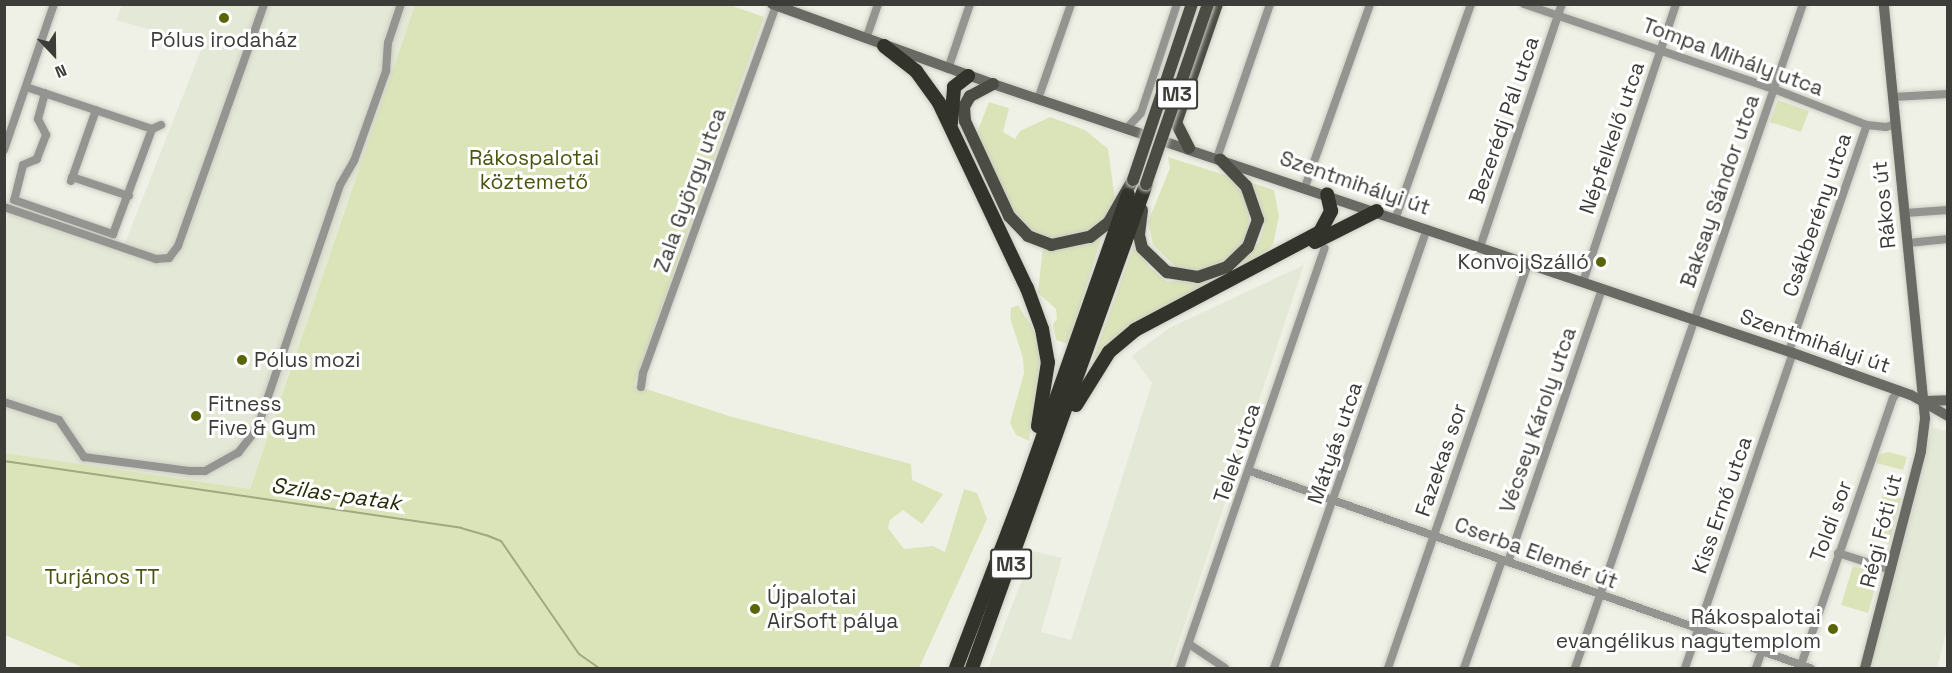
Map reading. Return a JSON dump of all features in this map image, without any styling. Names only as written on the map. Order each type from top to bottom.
[{"type":"highway","points":[[884,46],[903,59],[930,88],[1027,288],[1046,346],[1046,390],[1023,478],[1024,490]]},
{"type":"highway","points":[[954,134],[952,96],[959,81],[969,76]]},
{"type":"highway","name":"M3","points":[[972,669],[1050,460],[1139,182]]},
{"type":"highway","points":[[1287,252],[1320,232],[1328,221],[1331,211],[1327,194]]},
{"type":"highway","name":"M3","points":[[956,669],[1024,490],[1128,195]]},
{"type":"highway","points":[[1050,460],[1063,441],[1089,380],[1121,342],[1150,321],[1287,252],[1377,211]]},
{"type":"main road","name":"M3","points":[[1139,182],[1192,4]]},
{"type":"main road","name":"M3","points":[[1128,195],[1139,182],[1208,4]]},
{"type":"main road","points":[[1189,148],[1176,123],[1217,4]]},
{"type":"main road","name":"Rákos út","points":[[1884,4],[1924,401]]},
{"type":"main road","name":"Szentmihályi út","points":[[778,6],[948,69],[1327,194],[1791,352],[1899,390],[1924,401],[1947,416]]},
{"type":"main road","points":[[993,84],[970,96],[964,107],[965,121],[1009,216],[1028,236],[1052,245],[1079,242],[1109,222],[1128,195]]},
{"type":"main road","points":[[1139,182],[1138,236],[1148,257],[1167,272],[1181,276],[1214,274],[1239,259],[1256,233],[1258,220],[1246,186],[1218,158]]},
{"type":"main road","points":[[1924,401],[1947,400]]},
{"type":"main road","name":"Régi Fóti út","points":[[1865,669],[1921,451],[1924,401]]},
{"type":"street","points":[[4,150],[54,4]]},
{"type":"street","points":[[4,207],[156,260],[169,258],[178,246],[264,4]]},
{"type":"street","points":[[4,402],[59,420],[84,457],[205,471],[238,453],[257,429],[340,185],[354,161],[386,71],[388,43],[401,4]]},
{"type":"street","points":[[866,39],[878,4]]},
{"type":"street","points":[[948,69],[970,4]]},
{"type":"street","points":[[1038,99],[1071,4]]},
{"type":"street","points":[[1126,129],[1141,113],[1177,4]]},
{"type":"street","points":[[1218,158],[1270,4]]},
{"type":"street","points":[[1305,187],[1370,4]]},
{"type":"street","points":[[1396,218],[1471,4]]},
{"type":"street","name":"Tompa Mihály utca","points":[[1524,4],[1773,89],[1867,125],[1886,127],[1896,124]]},
{"type":"street","name":"Bezerédj Pál utca","points":[[1480,247],[1562,4]]},
{"type":"street","name":"Népfelkelő utca","points":[[1583,282],[1676,4]]},
{"type":"street","name":"Baksay Sándor utca","points":[[1575,669],[1803,4]]},
{"type":"street","name":"Zala György utca","points":[[641,387],[643,373],[778,6]]},
{"type":"street","points":[[26,87],[152,129],[161,125]]},
{"type":"street","points":[[45,93],[38,119],[46,135],[37,159],[23,165],[15,200],[113,234],[152,129]]},
{"type":"street","points":[[1893,97],[1947,94]]},
{"type":"street","points":[[96,110],[72,179],[129,196]]},
{"type":"street","name":"Csákberény utca","points":[[1791,352],[1867,125]]},
{"type":"street","points":[[1905,213],[1947,210]]},
{"type":"street","name":"Mátyás utca","points":[[1274,669],[1427,229]]},
{"type":"street","points":[[1908,243],[1947,239]]},
{"type":"street","name":"Telek utca","points":[[1180,669],[1325,248]]},
{"type":"street","name":"Fazekas sor","points":[[1388,669],[1528,263]]},
{"type":"street","name":"Vécsey Károly utca","points":[[1464,669],[1602,289]]},
{"type":"street","name":"Kiss Ernő utca","points":[[1685,669],[1791,352]]},
{"type":"street","name":"Toldi sor","points":[[1805,667],[1838,553],[1899,390]]},
{"type":"street","name":"Cserba Elemér út","points":[[1250,471],[1805,667]]},
{"type":"street","points":[[1838,553],[1892,570]]},
{"type":"street","points":[[1189,644],[1225,669]]},
{"type":"street","points":[[1756,669],[1761,651]]},
{"type":"shaded area","points":[[122,5],[415,5],[250,489],[5,453],[4,226],[11,205],[125,243],[203,45],[116,20]]},
{"type":"shaded area","points":[[1304,265],[1170,668],[988,668],[1033,551],[1062,558],[1041,632],[1071,640],[1152,383],[1132,356],[1169,328]]},
{"type":"shaded area","points":[[1932,428],[1947,431],[1947,629],[1937,668],[1870,668]]},
{"type":"green space","points":[[727,4],[764,17],[634,385],[729,416],[911,464],[912,480],[943,494],[922,524],[903,510],[890,520],[888,528],[904,549],[933,546],[945,552],[964,489],[977,493],[987,519],[919,668],[84,668],[5,635],[5,453],[250,489],[415,5]]},
{"type":"green space","points":[[1778,100],[1809,111],[1801,132],[1770,122]]},
{"type":"green space","points":[[989,102],[1009,108],[1003,132],[1015,139],[1020,131],[1050,117],[1085,130],[1108,149],[1115,200],[1102,223],[1089,234],[1049,241],[1028,233],[1013,217],[974,140]]},
{"type":"green space","points":[[1168,157],[1231,177],[1243,190],[1249,204],[1249,231],[1231,261],[1204,272],[1177,268],[1153,245],[1148,222],[1170,168]]},
{"type":"green space","points":[[1249,182],[1274,190],[1279,216],[1273,245],[1247,269],[1185,297],[1095,365],[1094,357],[1135,243],[1149,267],[1167,282],[1217,278],[1259,243],[1265,224],[1259,198]]},
{"type":"green space","points":[[1099,236],[1101,239],[1068,344],[1056,340],[1053,324],[1057,319],[1056,309],[1038,293],[1043,246],[1077,247]]},
{"type":"green space","points":[[1018,305],[1033,329],[1041,354],[1029,441],[1016,435],[1010,423],[1024,373],[1023,358],[1010,318],[1011,308]]},
{"type":"green space","points":[[1888,452],[1907,457],[1903,470],[1876,463],[1878,455]]},
{"type":"green space","points":[[1883,493],[1901,498],[1889,544],[1870,538]]},
{"type":"green space","points":[[1853,566],[1879,574],[1868,613],[1841,605]]},
{"type":"waterway","name":"Szilas-patak","points":[[4,461],[461,528],[486,535],[501,541],[579,654],[599,668]]},
{"type":"place","name":"Pólus irodaház","points":[[224,18]]},
{"type":"place","name":"Konvoj Szálló","points":[[1601,262]]},
{"type":"place","name":"Pólus mozi","points":[[242,360]]},
{"type":"place","name":"Fitness Five & Gym","points":[[196,416]]},
{"type":"place","name":"Újpalotai AirSoft pálya","points":[[755,609]]},
{"type":"place","name":"Rákospalotai evangélikus nagytemplom","points":[[1833,629]]},
{"type":"park label","name":"Rákospalotai köztemető","points":[[534,170]]},
{"type":"park label","name":"Turjános TT","points":[[102,577]]}]
